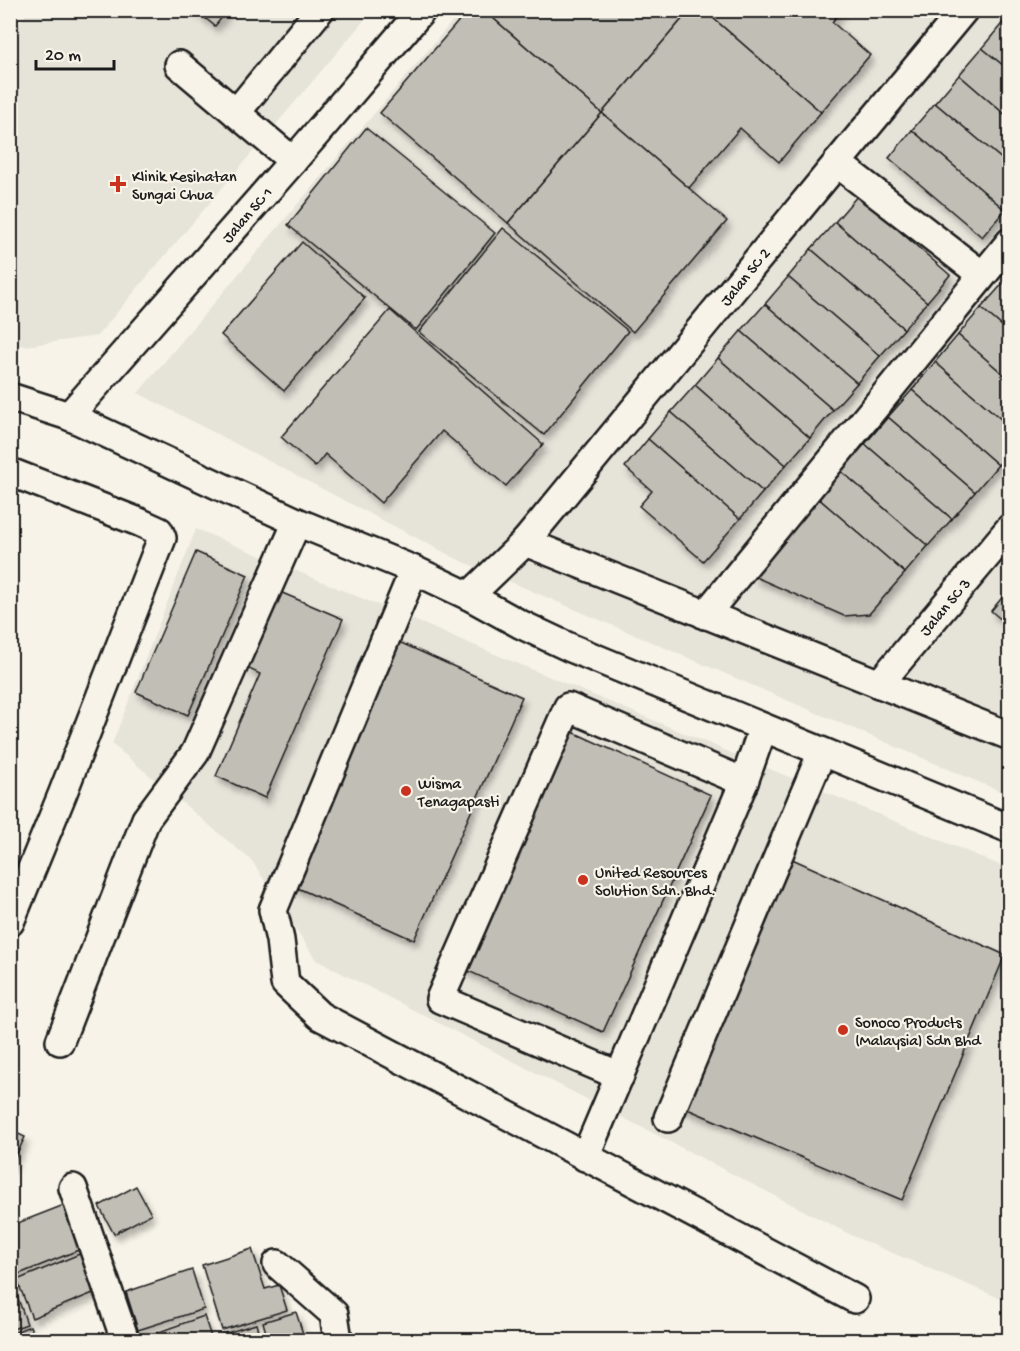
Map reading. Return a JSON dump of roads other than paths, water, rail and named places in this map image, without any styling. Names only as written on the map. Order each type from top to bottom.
[{"type":"street","points":[[236,112],[320,10]]},
{"type":"street","name":"Jalan SC 1","points":[[69,416],[422,10]]},
{"type":"street","name":"Jalan SC 2","points":[[469,596],[525,542],[964,10]]},
{"type":"street","points":[[179,65],[293,161]]},
{"type":"street","points":[[837,163],[982,275]]},
{"type":"street","points":[[705,615],[1010,242]]},
{"type":"street","points":[[10,397],[69,416],[297,522],[414,570],[571,648],[1010,830]]},
{"type":"street","points":[[10,472],[139,522],[159,531],[162,538],[10,922]]},
{"type":"street","points":[[60,1041],[146,819],[195,753],[297,522]]},
{"type":"street","name":"Jalan SC 3","points":[[879,684],[1010,528]]},
{"type":"street","points":[[525,542],[1010,736]]},
{"type":"street","points":[[414,570],[273,910],[280,940],[285,983],[320,1016],[855,1299]]},
{"type":"street","points":[[620,1076],[440,999],[568,707],[744,782]]},
{"type":"street","points":[[585,1157],[744,782],[763,728]]},
{"type":"street","points":[[668,1118],[822,752]]},
{"type":"street","points":[[73,1188],[124,1341]]},
{"type":"street","points":[[277,1263],[334,1314],[338,1341]]},
{"type":"place","name":"Klinik Kesihatan Sungai Chua","points":[[118,184]]},
{"type":"place","name":"Wisma Tenagapasti","points":[[406,791]]},
{"type":"place","name":"United Resources Solution Sdn. Bhd.","points":[[583,880]]},
{"type":"place","name":"Sonoco Products (Malaysia) Sdn Bhd","points":[[843,1030]]}]
